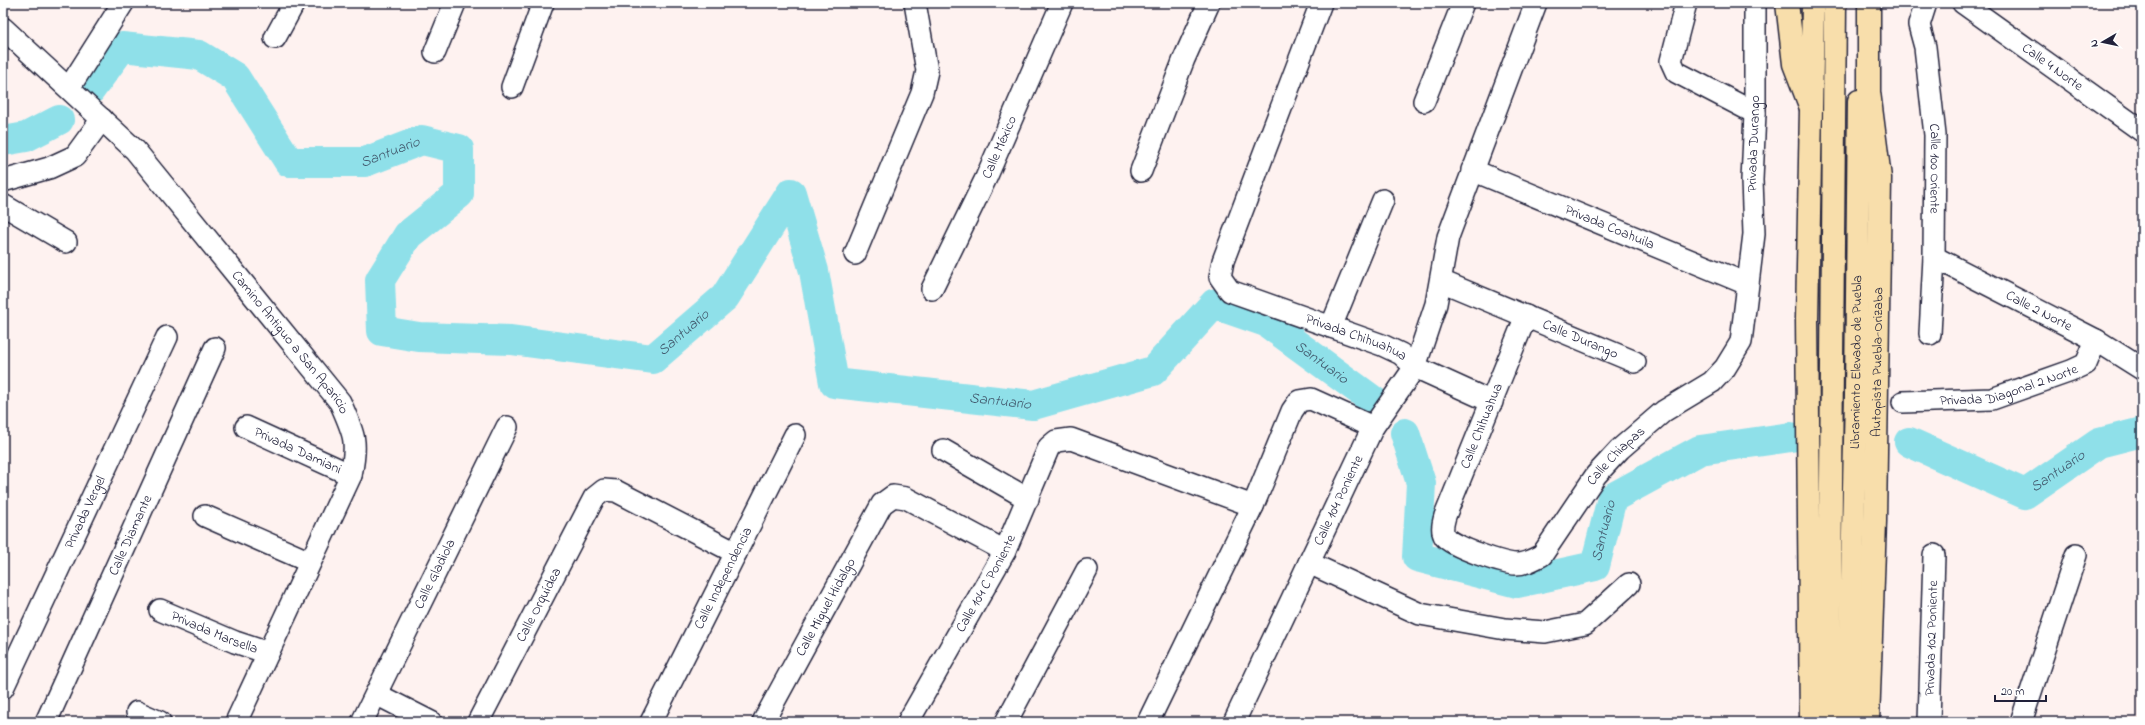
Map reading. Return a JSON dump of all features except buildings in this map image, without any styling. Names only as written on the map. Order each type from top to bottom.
[{"type":"main road","points":[[1787,3],[1794,64],[1813,113]]},
{"type":"main road","points":[[1811,722],[1807,319],[1813,113],[1814,3]]},
{"type":"main road","name":"Libramiento Elevado de Puebla","points":[[1830,722],[1835,3]]},
{"type":"main road","name":"Libramiento Elevado de Puebla","points":[[1849,722],[1856,396],[1860,3]]},
{"type":"main road","name":"Autopista Puebla-Orizaba","points":[[1868,722],[1875,522],[1880,178],[1869,92],[1870,3]]},
{"type":"main road","points":[[1880,178],[1883,3]]},
{"type":"street","points":[[69,88],[123,3]]},
{"type":"street","points":[[275,38],[294,3]]},
{"type":"street","points":[[435,52],[455,3]]},
{"type":"street","points":[[512,87],[543,3]]},
{"type":"street","points":[[855,254],[922,93],[926,70],[915,3]]},
{"type":"street","name":"Calle México","points":[[932,289],[986,178],[1062,3]]},
{"type":"street","points":[[1141,171],[1184,59],[1209,3]]},
{"type":"street","name":"Privada Chihuahua","points":[[1321,3],[1223,261],[1220,277],[1230,291],[1382,345],[1400,354],[1415,367],[1492,402]]},
{"type":"street","points":[[1424,101],[1463,3]]},
{"type":"street","name":"Calle 104 Poniente","points":[[1234,722],[1373,427],[1415,367],[1436,304],[1448,238],[1472,170],[1536,3]]},
{"type":"street","points":[[1686,3],[1671,60],[1676,72],[1756,113]]},
{"type":"street","name":"Privada Durango","points":[[1747,284],[1754,234],[1752,180],[1756,113],[1755,3]]},
{"type":"street","name":"Calle 4 Norte","points":[[1963,3],[2142,131]]},
{"type":"street","name":"Calle 100 Oriente","points":[[1925,4],[1919,25],[1925,47],[1935,135],[1934,257],[1930,334]]},
{"type":"street","name":"Camino Antiguo a San Aparicio","points":[[3,28],[135,150],[340,402],[353,432],[356,452],[351,475],[236,722]]},
{"type":"street","points":[[3,182],[49,168],[75,156],[102,119]]},
{"type":"street","name":"Privada Coahuila","points":[[1472,170],[1747,284]]},
{"type":"street","points":[[1331,327],[1383,200]]},
{"type":"street","points":[[3,205],[66,242]]},
{"type":"street","name":"Calle 2 Norte","points":[[1934,257],[2096,340],[2142,369]]},
{"type":"street","name":"Calle Durango","points":[[1441,281],[1635,362]]},
{"type":"street","name":"Calle Chiapas","points":[[1445,536],[1453,544],[1516,564],[1529,562],[1542,554],[1596,475],[1620,449],[1664,411],[1712,382],[1725,368],[1741,342],[1747,284]]},
{"type":"street","name":"Calle Chihuahua","points":[[1445,536],[1442,528],[1445,516],[1526,316]]},
{"type":"street","name":"Privada Vergel","points":[[3,688],[167,337]]},
{"type":"street","name":"Privada Diagonal 2 Norte","points":[[1903,402],[1992,399],[2071,371],[2086,364],[2096,340]]},
{"type":"street","name":"Calle Diamante","points":[[46,722],[215,348]]},
{"type":"street","points":[[1148,722],[1253,506],[1292,411],[1299,401],[1311,399],[1373,427]]},
{"type":"street","name":"Privada Damiani","points":[[246,427],[351,475]]},
{"type":"street","name":"Calle Gladiola","points":[[362,722],[507,427]]},
{"type":"street","name":"Calle Independencia","points":[[651,722],[795,435]]},
{"type":"street","name":"Calle 104 C Poniente","points":[[908,722],[1005,551],[1049,447],[1056,442],[1071,439],[1253,506]]},
{"type":"street","points":[[944,450],[1028,499]]},
{"type":"street","name":"Calle Orquídea","points":[[478,722],[594,498],[604,490],[616,491],[736,553]]},
{"type":"street","name":"Calle Miguel Hidalgo","points":[[763,722],[882,504],[893,496],[906,498],[1005,551]]},
{"type":"street","points":[[205,516],[310,562]]},
{"type":"street","name":"Privada 102 Poniente","points":[[1929,722],[1934,555]]},
{"type":"street","points":[[2021,722],[2076,555]]},
{"type":"street","points":[[1309,563],[1420,614],[1505,629],[1545,632],[1585,624],[1629,584]]},
{"type":"street","points":[[1006,722],[1087,570]]},
{"type":"street","name":"Privada Marsella","points":[[160,610],[236,642],[268,653]]},
{"type":"street","points":[[376,694],[431,722]]},
{"type":"street","points":[[137,712],[160,722]]},
{"type":"waterway","name":"Santuario","points":[[89,92],[122,47],[199,55],[235,77],[289,162],[365,162],[422,140],[459,149],[459,194],[408,235],[380,280],[382,331],[419,337],[511,340],[653,359],[725,297],[791,193],[814,271],[834,383],[1033,405],[1153,371],[1214,304],[1266,322],[1374,401]]},
{"type":"waterway","name":"Santuario","points":[[3,141],[26,137],[59,120]]},
{"type":"waterway","name":"Santuario","points":[[1909,442],[2025,494],[2099,443],[2142,432]]},
{"type":"waterway","name":"Santuario","points":[[1405,433],[1421,483],[1417,557],[1517,583],[1595,566],[1612,498],[1700,450],[1791,437]]}]
